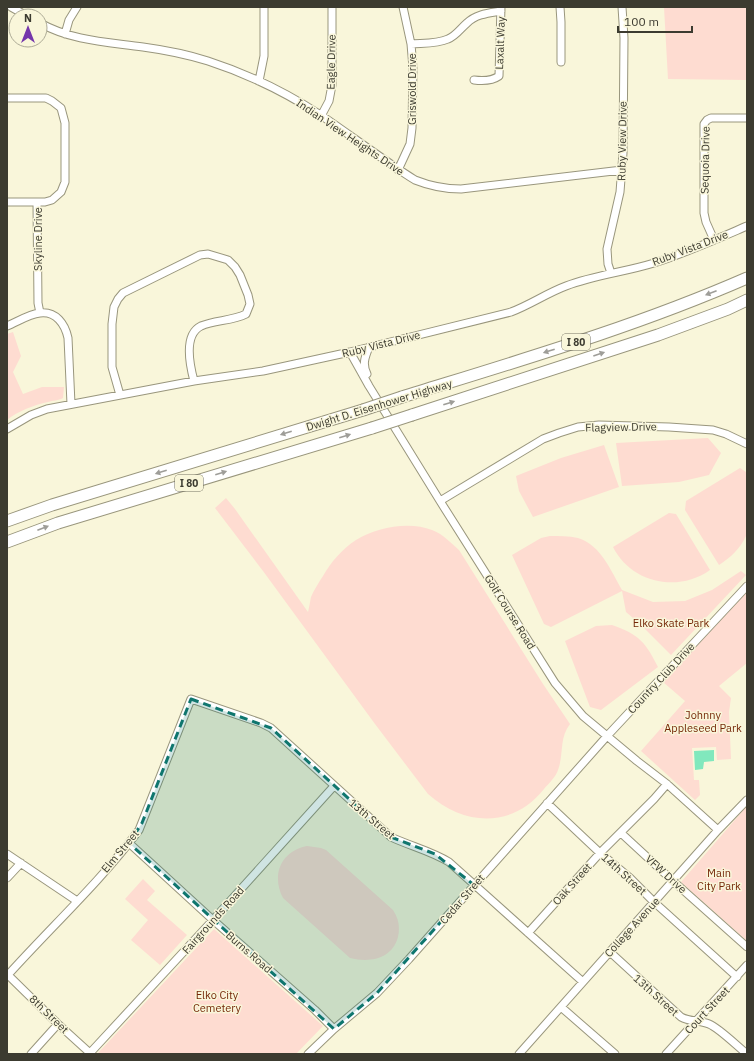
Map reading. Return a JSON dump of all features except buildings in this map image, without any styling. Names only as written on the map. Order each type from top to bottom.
[{"type":"highway","name":"Dwight D. Eisenhower Highway","points":[[7,521],[52,505],[547,352],[644,319],[747,278]]},
{"type":"highway","name":"Dwight D. Eisenhower Highway","points":[[7,542],[58,523],[412,415],[658,334],[728,309],[747,300]]},
{"type":"street","points":[[65,34],[69,20],[77,7]]},
{"type":"street","points":[[259,81],[264,56],[264,7]]},
{"type":"street","name":"Eagle Drive","points":[[321,116],[328,101],[332,85],[332,7]]},
{"type":"street","name":"Griswold Drive","points":[[398,170],[410,144],[412,135],[413,68],[411,44],[403,7]]},
{"type":"street","points":[[560,7],[560,62]]},
{"type":"street","name":"Ruby View Drive","points":[[611,273],[608,264],[607,249],[620,192],[622,170],[624,38],[622,7]]},
{"type":"street","points":[[411,44],[439,42],[448,39],[475,17],[501,9]]},
{"type":"street","name":"Laxalt Way","points":[[474,80],[486,81],[496,79],[499,76],[501,9]]},
{"type":"street","name":"Indian View Heights Drive","points":[[48,27],[65,34],[102,42],[154,48],[183,54],[223,66],[259,81],[321,116],[398,170],[422,183],[442,188],[452,189],[622,170]]},
{"type":"street","name":"Skyline Drive","points":[[7,98],[46,98],[57,104],[64,114],[65,182],[61,192],[52,200],[37,203],[38,303],[40,313]]},
{"type":"street","name":"Sequoia Drive","points":[[714,240],[706,222],[704,213],[704,124],[711,118],[747,118]]},
{"type":"street","points":[[7,202],[37,203]]},
{"type":"street","name":"Ruby Vista Drive","points":[[7,429],[31,415],[47,408],[194,380],[263,371],[350,352],[511,312],[565,286],[654,263],[747,226]]},
{"type":"street","points":[[120,395],[112,367],[112,324],[114,307],[118,299],[132,288],[200,256],[208,254],[228,260],[235,267],[248,294],[250,304],[246,314],[197,329],[189,345],[194,380]]},
{"type":"street","points":[[7,326],[40,313],[47,313],[58,318],[64,324],[69,349],[71,404]]},
{"type":"street","points":[[369,347],[364,365],[377,398]]},
{"type":"street","name":"Golf Course Road","points":[[350,352],[440,501],[555,683],[583,716],[667,784],[718,830]]},
{"type":"street","name":"Flagview Drive","points":[[440,501],[543,439],[578,427],[598,425],[669,426],[713,430],[726,434],[747,444]]},
{"type":"street","name":"Country Club Drive","points":[[608,735],[747,586]]},
{"type":"street","name":"13th Street","points":[[191,699],[261,723],[271,728],[391,837],[435,854],[449,862],[583,982]]},
{"type":"street","name":"Elm Street","points":[[7,975],[129,843],[142,823],[191,699]]},
{"type":"street","name":"Cedar Street","points":[[308,1054],[334,1029],[377,993],[608,735]]},
{"type":"street","name":"Oak Street","points":[[528,933],[600,853],[667,784]]},
{"type":"street","name":"Fairgrounds Road","points":[[91,1054],[334,786]]},
{"type":"street","name":"College Avenue","points":[[519,1054],[718,830],[747,800]]},
{"type":"street","name":"14th Street","points":[[547,804],[737,977]]},
{"type":"street","name":"VFW Drive","points":[[621,833],[747,947]]},
{"type":"street","name":"Burns Road","points":[[129,843],[213,920],[316,1010],[334,1029]]},
{"type":"street","points":[[7,854],[77,901]]},
{"type":"street","points":[[7,878],[21,862]]},
{"type":"street","name":"13th Street","points":[[610,952],[681,1017],[714,1026],[747,1054]]},
{"type":"street","name":"Court Street","points":[[666,1054],[747,966]]},
{"type":"street","name":"8th Street","points":[[7,975],[91,1054]]},
{"type":"street","points":[[561,1007],[615,1054]]},
{"type":"street","points":[[31,1054],[58,1024]]},
{"type":"highlighted area","points":[[191,699],[271,728],[391,837],[435,854],[474,885],[377,993],[334,1029],[129,843],[142,823]]},
{"type":"green space","points":[[664,7],[747,7],[747,80],[668,79]]},
{"type":"green space","points":[[13,332],[21,356],[13,372],[23,394],[42,387],[64,387],[63,398],[26,409],[7,420],[7,334]]},
{"type":"green space","points":[[708,438],[721,453],[709,475],[679,482],[622,486],[616,443]]},
{"type":"green space","points":[[604,445],[619,487],[533,517],[519,491],[516,476],[561,458]]},
{"type":"green space","points":[[740,468],[746,472],[747,475],[747,532],[744,541],[738,549],[719,565],[685,510],[686,501]]},
{"type":"green space","points":[[226,498],[308,612],[312,594],[333,561],[351,544],[364,535],[393,527],[414,526],[432,530],[447,539],[459,550],[543,684],[570,724],[564,735],[560,764],[554,778],[531,802],[517,811],[503,817],[472,817],[442,805],[428,794],[215,508]]},
{"type":"green space","points":[[669,513],[676,514],[710,570],[697,577],[684,581],[656,581],[631,569],[621,559],[613,547]]},
{"type":"green space","name":"Elko Skate Park","points":[[550,536],[575,537],[586,541],[599,553],[622,590],[653,602],[685,601],[712,590],[741,571],[746,575],[671,655],[626,612],[622,591],[551,627],[544,624],[512,555],[541,538]]},
{"type":"green space","name":"Johnny Appleseed Park","points":[[747,592],[747,663],[719,686],[731,698],[729,712],[731,759],[717,760],[716,747],[692,748],[694,780],[699,780],[700,795],[695,800],[641,751],[685,701],[663,682]]},
{"type":"green space","points":[[612,625],[629,632],[641,640],[650,652],[658,667],[601,710],[590,707],[565,641],[596,626]]},
{"type":"green space","name":"Main City Park","points":[[747,806],[747,941],[681,882]]},
{"type":"green space","points":[[307,846],[326,850],[393,910],[397,917],[399,930],[398,937],[391,950],[385,955],[379,958],[365,960],[350,958],[283,898],[278,881],[278,873],[281,865],[291,853]]},
{"type":"green space","points":[[143,879],[155,891],[147,900],[187,935],[160,965],[131,940],[148,920],[125,899]]},
{"type":"green space","name":"Elko City Cemetery","points":[[214,929],[323,1026],[296,1054],[99,1054],[98,1053]]},
{"type":"shaded area","points":[[714,750],[714,761],[704,762],[703,769],[695,770],[694,751]]}]
